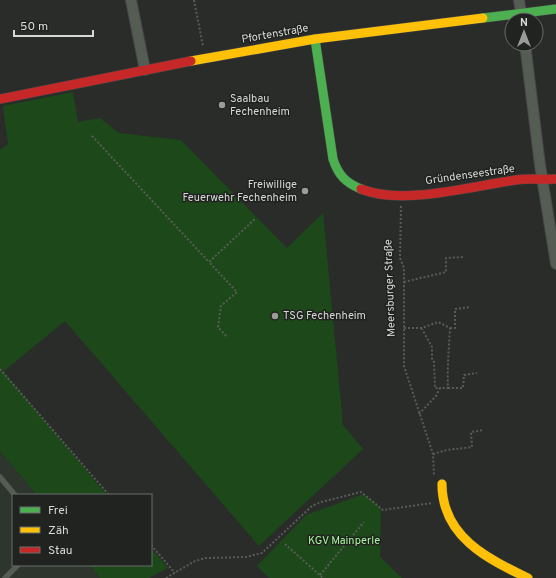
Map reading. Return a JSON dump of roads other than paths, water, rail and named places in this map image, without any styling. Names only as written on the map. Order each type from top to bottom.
[{"type":"street","points":[[131,0],[145,70]]},
{"type":"street","points":[[519,0],[520,12]]},
{"type":"street","name":"Pfortenstraße","points":[[543,12],[556,9]]},
{"type":"street","name":"Pfortenstraße","points":[[0,99],[205,58],[315,39],[504,19]]},
{"type":"street","name":"Gründenseestraße","points":[[315,39],[331,150],[337,172],[349,184],[358,189],[369,192],[417,195],[450,192],[517,180],[556,179]]},
{"type":"street","points":[[526,52],[542,179],[556,264]]},
{"type":"street","points":[[441,480],[443,502],[450,519],[459,532],[471,544],[490,558],[528,578]]},
{"type":"lane","points":[[0,477],[14,494]]},
{"type":"lane","points":[[5,578],[17,566]]},
{"type":"place","name":"Saalbau Fechenheim","points":[[222,105]]},
{"type":"place","name":"Freiwillige Feuerwehr Fechenheim","points":[[305,191]]},
{"type":"place","name":"TSG Fechenheim","points":[[275,316]]},
{"type":"park label","name":"KGV Mainperle","points":[[344,541]]}]
